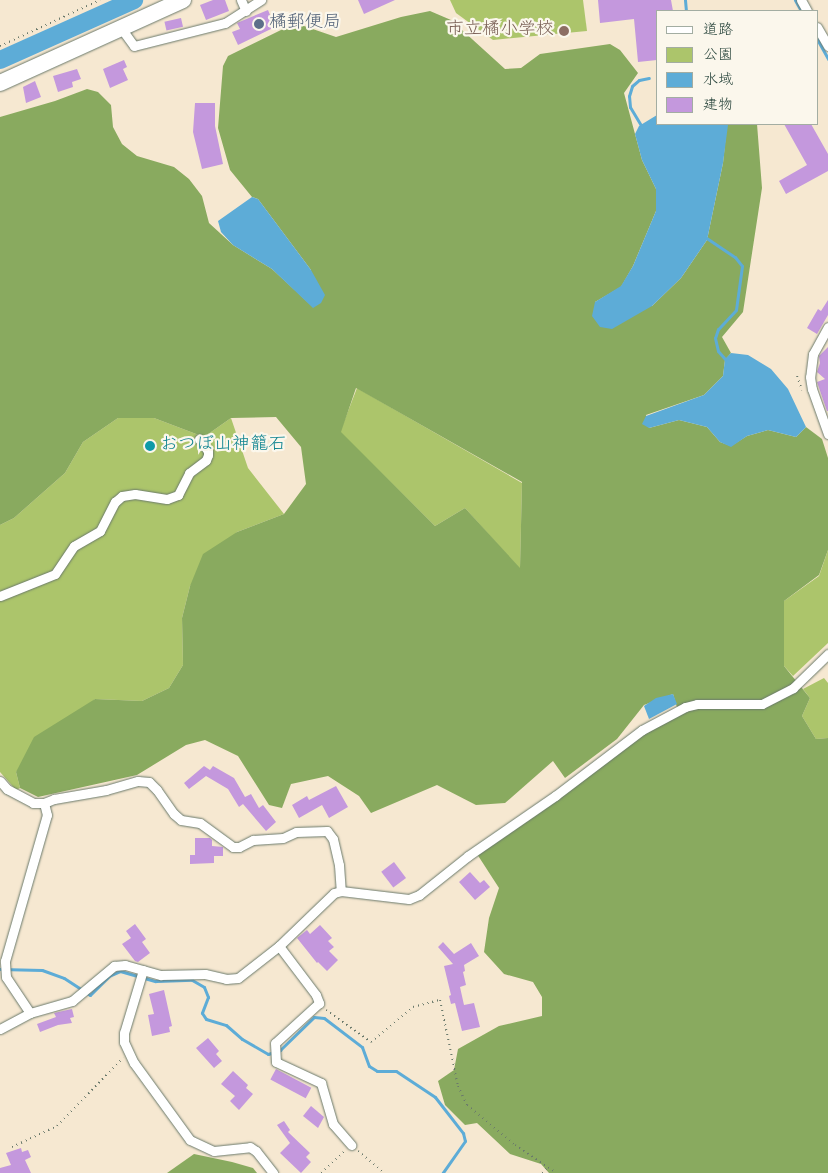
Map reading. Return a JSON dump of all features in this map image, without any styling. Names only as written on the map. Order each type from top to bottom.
[{"type":"highway","points":[[0,83],[183,0]]},
{"type":"street","points":[[241,0],[246,11]]},
{"type":"street","points":[[121,28],[134,46],[225,23],[261,0]]},
{"type":"street","points":[[818,29],[828,46]]},
{"type":"street","points":[[828,328],[812,354],[810,377],[812,389],[828,434]]},
{"type":"street","points":[[0,596],[54,574],[74,546],[100,531],[115,502],[122,496],[135,494],[168,499],[178,495],[188,473],[206,460],[208,455],[205,446],[199,439]]},
{"type":"street","points":[[0,1029],[30,1013],[77,998],[114,966],[125,965],[161,975],[205,974],[226,979],[238,978],[279,946],[328,897],[341,891],[409,898],[419,895],[474,852],[555,796],[613,750],[642,730],[685,707],[697,704],[719,703],[752,706],[770,700],[793,688],[828,654]]},
{"type":"street","points":[[0,781],[7,789],[33,803],[44,803],[54,799],[106,790],[138,781],[149,782],[181,820],[200,823],[233,847],[239,847],[253,840],[283,838],[296,832],[326,831],[333,839],[339,865],[341,891]]},
{"type":"street","points":[[30,1013],[6,977],[5,961],[47,815],[44,803]]},
{"type":"street","points":[[279,946],[316,995],[319,1003],[275,1043],[276,1062],[321,1082],[333,1124],[350,1145]]},
{"type":"street","points":[[143,970],[141,982],[124,1033],[124,1042],[128,1052],[190,1140],[214,1152],[250,1147],[256,1151],[273,1173]]},
{"type":"path","points":[[0,46],[100,0]]},
{"type":"path","points":[[319,1003],[331,1015],[371,1042],[413,1007],[440,1000],[458,1086],[467,1105],[515,1145],[557,1173]]},
{"type":"path","points":[[12,1147],[57,1126],[128,1052]]},
{"type":"path","points":[[321,1173],[350,1145],[384,1173]]},
{"type":"path","points":[[542,1173],[549,1166]]},
{"type":"green space","points":[[450,0],[583,0],[587,31],[493,40],[456,13]]},
{"type":"green space","points":[[430,11],[451,20],[505,69],[521,68],[540,54],[610,44],[620,50],[638,73],[624,93],[642,160],[656,189],[656,211],[633,266],[621,287],[595,302],[652,306],[681,278],[707,240],[723,163],[727,125],[757,125],[762,188],[743,312],[722,337],[731,353],[725,360],[723,376],[704,395],[646,415],[649,428],[679,420],[707,427],[720,442],[731,446],[747,436],[768,430],[796,437],[806,427],[822,439],[828,458],[828,550],[819,575],[784,601],[784,666],[810,698],[802,716],[816,739],[828,738],[828,1173],[549,1173],[541,1164],[510,1154],[477,1123],[465,1125],[445,1105],[438,1081],[454,1070],[458,1049],[499,1026],[542,1016],[542,997],[533,982],[504,974],[484,952],[489,918],[499,888],[477,854],[616,752],[679,714],[673,694],[644,705],[617,739],[565,778],[553,761],[505,803],[476,805],[437,785],[371,813],[359,796],[328,776],[291,784],[282,808],[269,805],[238,756],[205,740],[186,745],[137,775],[38,797],[20,788],[16,772],[34,737],[95,699],[142,701],[169,688],[183,665],[182,618],[190,586],[203,554],[237,532],[284,514],[306,484],[301,447],[276,417],[231,418],[204,437],[154,418],[118,418],[83,442],[65,473],[14,518],[0,525],[0,117],[55,101],[87,89],[98,92],[111,105],[113,127],[122,144],[137,156],[174,167],[189,179],[202,196],[209,223],[233,245],[272,269],[313,307],[311,270],[258,199],[252,197],[230,170],[218,128],[223,66],[228,56],[283,29],[301,25],[336,37],[401,17]],"holes":[[[356,388],[522,482],[520,568],[465,508],[435,526],[341,432]]]},
{"type":"green space","points":[[357,388],[522,483],[520,569],[465,508],[435,526],[340,432]]},
{"type":"green space","points":[[118,418],[154,418],[204,437],[231,418],[248,468],[284,514],[237,532],[190,586],[182,618],[183,665],[169,688],[142,701],[95,699],[16,772],[20,788],[16,790],[0,772],[0,525],[14,518],[65,473],[83,442]]},
{"type":"green space","points":[[828,550],[828,643],[793,676],[784,666],[784,601],[819,576]]},
{"type":"green space","points":[[824,678],[828,683],[828,738],[816,739],[802,716],[810,698],[803,689]]},
{"type":"green space","points":[[194,1154],[253,1168],[257,1173],[167,1173]]},
{"type":"water","points":[[656,116],[656,125],[728,125],[723,163],[707,240],[681,278],[652,306],[612,329],[600,327],[592,316],[595,302],[621,286],[633,266],[656,211],[656,189],[642,160],[635,134],[639,126]]},
{"type":"water","points":[[252,197],[258,199],[311,270],[325,295],[321,303],[313,308],[272,269],[233,245],[221,232],[218,221]]},
{"type":"water","points":[[731,353],[748,355],[771,369],[788,389],[806,427],[796,437],[768,430],[747,436],[731,447],[720,442],[707,427],[679,420],[649,428],[642,424],[646,416],[704,395],[723,376],[725,359]]},
{"type":"water","points":[[673,694],[677,704],[649,719],[644,706],[656,698]]},
{"type":"building","points":[[213,0],[225,0],[229,11],[206,20],[200,5]]},
{"type":"building","points":[[358,0],[395,0],[364,14]]},
{"type":"building","points":[[598,0],[671,0],[673,10],[656,10],[656,60],[638,62],[634,19],[600,23]]},
{"type":"building","points":[[268,10],[275,27],[238,45],[232,32],[240,29],[237,23]]},
{"type":"building","points":[[181,18],[183,27],[166,31],[164,22]]},
{"type":"building","points":[[124,60],[127,67],[123,69],[128,80],[110,88],[103,69]]},
{"type":"building","points":[[77,69],[81,79],[72,82],[73,87],[58,92],[53,76]]},
{"type":"building","points":[[35,81],[41,97],[26,103],[23,87]]},
{"type":"building","points":[[195,103],[215,103],[215,126],[223,164],[202,169],[193,132]]},
{"type":"building","points":[[785,125],[812,125],[828,154],[828,171],[786,194],[779,181],[807,165]]},
{"type":"building","points":[[828,300],[828,315],[817,334],[807,328],[818,309],[821,311]]},
{"type":"building","points":[[828,347],[827,411],[817,382],[825,379],[817,372],[820,363],[819,356]]},
{"type":"building","points":[[204,766],[210,770],[213,766],[234,778],[245,797],[251,794],[259,808],[263,805],[276,822],[266,831],[243,804],[239,807],[228,789],[206,776],[189,789],[184,783]]},
{"type":"building","points":[[336,786],[348,807],[329,818],[322,805],[299,818],[292,805],[307,796],[309,800]]},
{"type":"building","points":[[195,838],[210,838],[212,846],[223,847],[223,856],[214,856],[214,863],[190,864],[190,855],[195,855]]},
{"type":"building","points":[[394,862],[406,878],[393,888],[381,872]]},
{"type":"building","points":[[470,872],[480,883],[484,880],[490,887],[475,900],[459,882]]},
{"type":"building","points":[[135,924],[146,939],[142,942],[150,953],[138,962],[135,961],[122,944],[131,938],[126,931]]},
{"type":"building","points":[[320,925],[332,938],[328,941],[334,947],[329,951],[338,960],[327,971],[317,963],[297,938],[307,930],[310,934]]},
{"type":"building","points":[[443,942],[454,954],[471,943],[479,956],[464,965],[465,971],[463,972],[466,985],[460,987],[464,1005],[474,1003],[480,1027],[462,1031],[455,1003],[451,1004],[449,996],[451,995],[444,966],[453,964],[438,947]]},
{"type":"building","points":[[164,990],[172,1026],[169,1027],[170,1032],[152,1036],[148,1015],[154,1014],[149,994]]},
{"type":"building","points":[[72,1009],[74,1017],[70,1018],[72,1023],[58,1025],[40,1032],[37,1024],[56,1017],[54,1013]]},
{"type":"building","points":[[208,1038],[219,1051],[216,1054],[222,1061],[214,1068],[196,1048]]},
{"type":"building","points":[[276,1069],[311,1088],[306,1098],[270,1080]]},
{"type":"building","points":[[233,1071],[248,1085],[246,1088],[253,1094],[239,1110],[230,1101],[235,1096],[221,1084]]},
{"type":"building","points":[[311,1106],[324,1117],[318,1128],[303,1116]]},
{"type":"building","points":[[284,1121],[290,1130],[288,1132],[310,1153],[306,1157],[311,1162],[301,1173],[280,1153],[290,1143],[277,1125]]},
{"type":"building","points":[[21,1148],[22,1152],[28,1150],[31,1157],[25,1160],[31,1173],[0,1173],[0,1168],[11,1165],[6,1153]]},
{"type":"waterway","points":[[0,60],[134,0]]},
{"type":"waterway","points":[[685,0],[686,10]]},
{"type":"waterway","points":[[795,0],[800,10]]},
{"type":"waterway","points":[[818,41],[828,59]]},
{"type":"waterway","points":[[642,127],[630,107],[629,96],[632,86],[639,80],[649,78]]},
{"type":"waterway","points":[[705,237],[735,257],[742,266],[736,310],[718,329],[715,338],[718,351],[725,359]]},
{"type":"waterway","points":[[0,969],[42,970],[64,978],[90,995],[109,976],[120,971],[156,981],[192,980],[204,987],[208,997],[202,1013],[206,1019],[226,1025],[242,1039],[268,1054],[280,1050],[314,1017],[324,1018],[362,1047],[369,1066],[377,1071],[396,1071],[435,1097],[463,1133],[465,1141],[443,1173]]},
{"type":"place","name":"橘郵便局","points":[[259,24]]},
{"type":"place","name":"市立橘小学校","points":[[564,31]]},
{"type":"place","name":"おつぼ山神籠石","points":[[150,446]]}]
